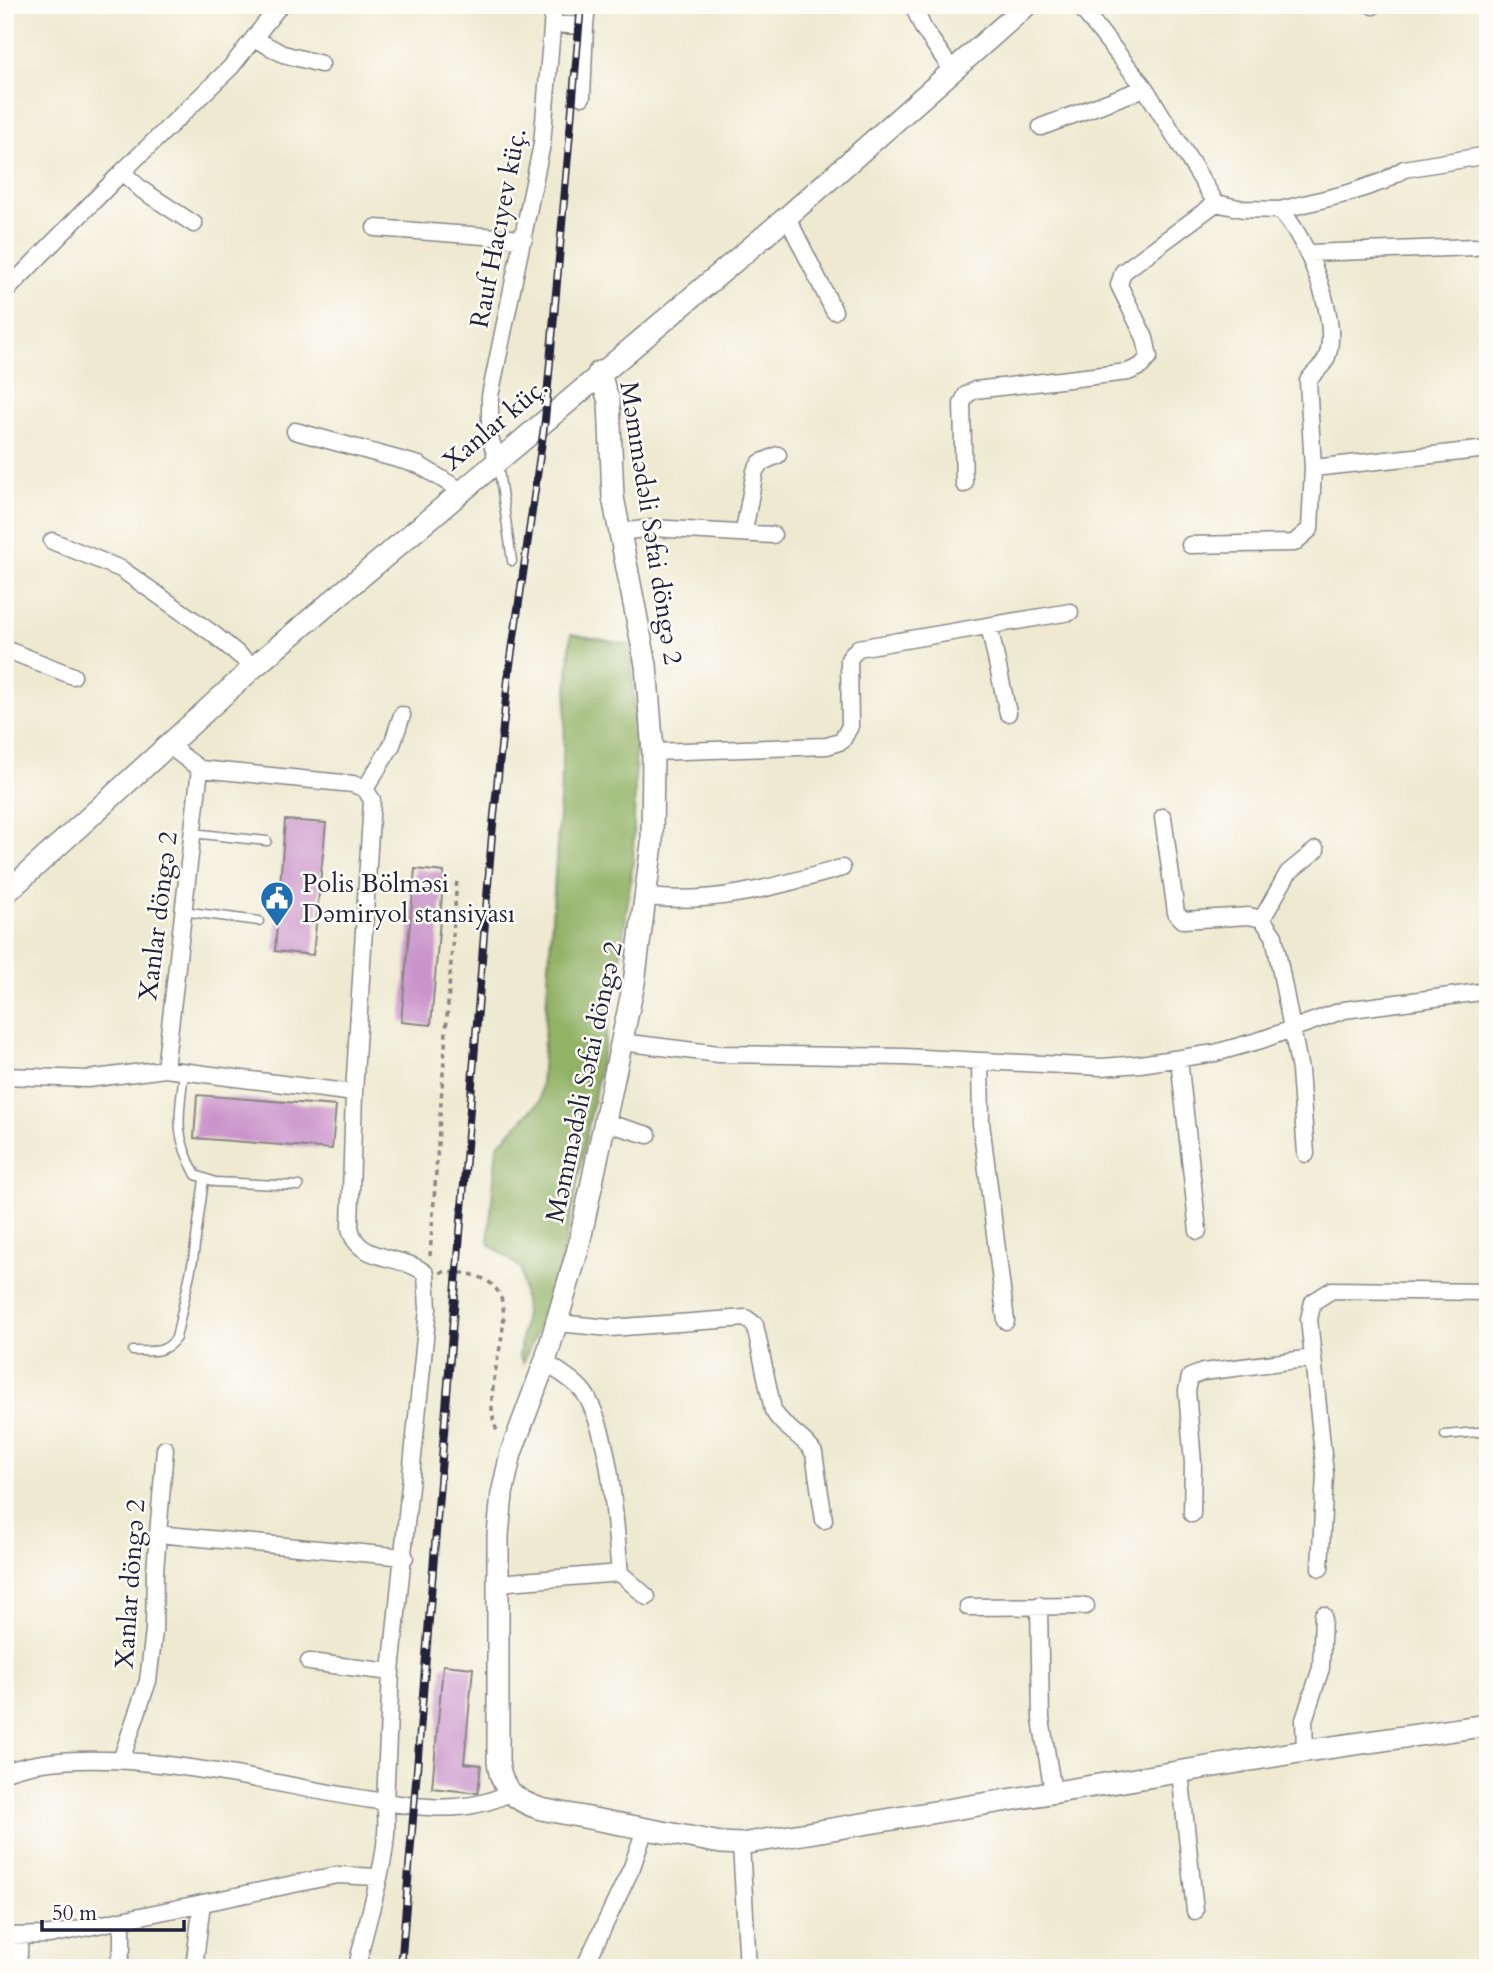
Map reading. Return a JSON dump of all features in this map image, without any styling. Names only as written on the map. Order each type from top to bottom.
[{"type":"street","points":[[5,292],[122,173],[197,103],[255,39],[280,5]]},
{"type":"street","name":"Rauf Hacıyev küç.","points":[[497,459],[491,438],[491,396],[544,135],[554,5]]},
{"type":"street","points":[[582,97],[587,5]]},
{"type":"street","points":[[913,5],[923,29],[952,70]]},
{"type":"street","name":"Xanlar küç.","points":[[5,894],[254,667],[599,372],[787,217],[1027,5]]},
{"type":"street","points":[[1079,5],[1145,88],[1216,203],[1243,209],[1280,210],[1349,193],[1384,181],[1404,169],[1488,155]]},
{"type":"street","points":[[552,24],[585,26]]},
{"type":"street","points":[[255,39],[283,54],[321,64]]},
{"type":"street","points":[[1041,127],[1145,88]]},
{"type":"street","points":[[122,173],[142,190],[194,224]]},
{"type":"street","points":[[964,484],[962,404],[966,395],[975,390],[1128,372],[1142,366],[1149,357],[1146,338],[1119,285],[1124,272],[1216,203]]},
{"type":"street","points":[[1190,545],[1294,543],[1310,529],[1313,468],[1307,381],[1325,362],[1331,326],[1309,253],[1292,223],[1280,210]]},
{"type":"street","points":[[787,217],[834,312]]},
{"type":"street","points":[[375,228],[524,239]]},
{"type":"street","points":[[1309,253],[1475,247]]},
{"type":"street","name":"Məmmədəli Səfai döngə 2","points":[[509,1793],[499,1774],[498,1761],[498,1535],[511,1453],[558,1323],[578,1250],[648,897],[654,797],[646,665],[613,497],[609,401],[599,372]]},
{"type":"street","points":[[295,430],[419,465],[460,490]]},
{"type":"street","points":[[1313,468],[1488,449]]},
{"type":"street","points":[[744,531],[755,471],[760,463],[778,455]]},
{"type":"street","points":[[620,532],[652,528],[773,534]]},
{"type":"street","points":[[52,541],[121,569],[212,633],[254,667]]},
{"type":"street","points":[[653,752],[827,746],[842,741],[850,726],[849,659],[858,648],[1070,612]]},
{"type":"street","points":[[989,626],[1008,713]]},
{"type":"street","points":[[5,649],[73,676]]},
{"type":"street","points":[[365,789],[392,744],[401,715]]},
{"type":"street","points":[[168,745],[200,769],[353,784],[365,789],[372,800],[374,812],[354,1093],[352,1237],[359,1247],[410,1263],[426,1274],[428,1309],[405,1557],[391,1672],[385,1802],[388,1823],[356,1968]]},
{"type":"street","name":"Xanlar döngə 2","points":[[165,1069],[200,769]]},
{"type":"street","points":[[1163,817],[1176,913],[1183,920],[1249,916],[1262,919],[1274,936],[1300,1070],[1306,1153]]},
{"type":"street","points":[[1262,919],[1288,873],[1316,850]]},
{"type":"street","points":[[648,897],[698,900],[727,897],[842,868]]},
{"type":"street","points":[[621,1042],[719,1054],[1102,1067],[1178,1059],[1261,1040],[1344,1010],[1488,990]]},
{"type":"street","points":[[1178,1059],[1198,1231]]},
{"type":"street","points":[[980,1061],[981,1123],[1006,1321]]},
{"type":"street","points":[[5,1077],[88,1079],[165,1069],[354,1093]]},
{"type":"street","points":[[603,1122],[648,1135]]},
{"type":"street","points":[[1320,1568],[1325,1475],[1309,1319],[1314,1302],[1332,1290],[1488,1292]]},
{"type":"street","points":[[558,1323],[610,1328],[746,1318],[755,1325],[774,1410],[779,1420],[809,1444],[814,1453],[824,1520]]},
{"type":"street","points":[[1192,1514],[1193,1463],[1186,1391],[1190,1377],[1203,1372],[1313,1358]]},
{"type":"street","points":[[545,1362],[586,1396],[599,1430],[611,1491],[620,1573],[647,1597]]},
{"type":"street","name":"Xanlar döngə 2","points":[[121,1760],[148,1681],[155,1631],[157,1534],[165,1449]]},
{"type":"street","points":[[157,1534],[405,1557]]},
{"type":"street","points":[[498,1583],[620,1573]]},
{"type":"street","points":[[1039,1605],[1041,1719],[1053,1792]]},
{"type":"street","points":[[968,1607],[1086,1606]]},
{"type":"street","points":[[1305,1751],[1304,1720],[1321,1668],[1323,1615]]},
{"type":"street","points":[[309,1662],[391,1672]]},
{"type":"street","points":[[5,1772],[67,1760],[121,1760],[416,1808],[478,1806],[509,1793],[524,1804],[541,1809],[741,1844],[1305,1751],[1488,1725]]},
{"type":"street","points":[[1180,1772],[1195,1911]]},
{"type":"street","points":[[584,1968],[632,1867],[645,1829]]},
{"type":"street","points":[[741,1844],[748,1968]]},
{"type":"street","points":[[18,1968],[13,1936],[50,1935],[337,1875],[377,1877]]},
{"type":"street","points":[[194,1968],[202,1903]]},
{"type":"street","points":[[117,1968],[122,1949],[122,1920]]},
{"type":"lane","points":[[497,459],[512,561]]},
{"type":"lane","points":[[192,833],[267,841]]},
{"type":"lane","points":[[182,911],[259,921]]},
{"type":"lane","points":[[184,1072],[178,1126],[181,1149],[196,1175],[204,1180],[299,1186]]},
{"type":"lane","points":[[133,1351],[159,1351],[170,1348],[176,1338],[194,1260],[204,1180]]},
{"type":"lane","points":[[1445,1435],[1488,1431]]},
{"type":"path","points":[[457,878],[426,1274],[464,1273],[481,1276],[495,1285],[501,1294],[503,1311],[492,1414],[496,1430],[511,1453]]},
{"type":"green space","points":[[571,634],[631,645],[636,738],[633,862],[618,976],[557,1285],[523,1363],[519,1355],[525,1313],[521,1268],[488,1243],[497,1146],[540,1101]]},
{"type":"building","points":[[285,820],[326,823],[313,955],[275,951]]},
{"type":"building","points":[[415,869],[444,872],[431,1025],[401,1022]]},
{"type":"building","points":[[197,1095],[336,1106],[332,1149],[194,1138]]},
{"type":"building","points":[[443,1665],[473,1668],[464,1763],[481,1765],[478,1793],[432,1788]]},
{"type":"railway","points":[[401,1968],[492,835],[508,679],[545,420],[581,5]]},
{"type":"place","name":"Polis Bölməsi Dəmiryol stansiyası","points":[[277,928]]}]
